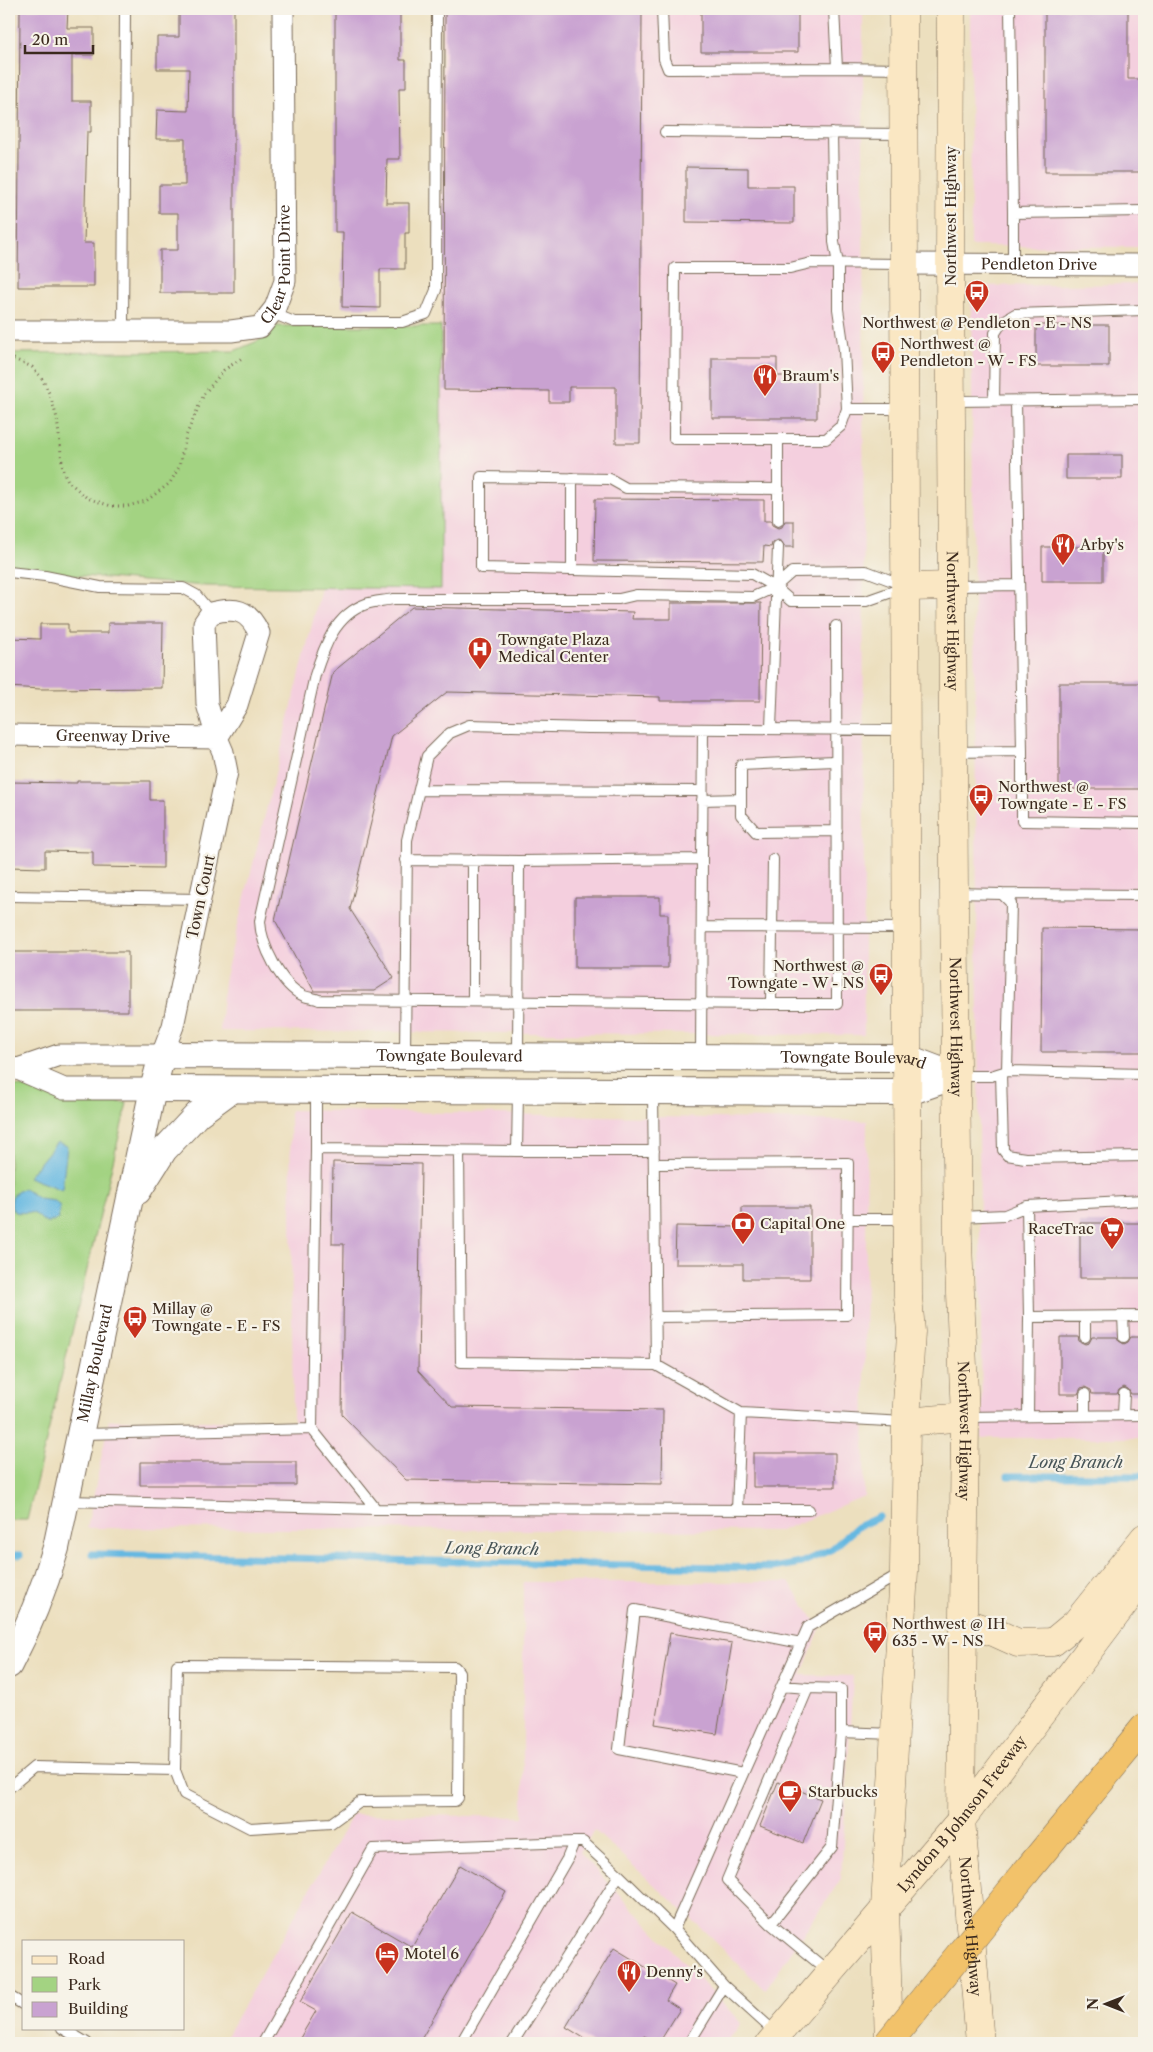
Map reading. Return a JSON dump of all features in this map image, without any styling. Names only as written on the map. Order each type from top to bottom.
[{"type":"highway","points":[[888,2043],[1144,1728]]},
{"type":"main road","points":[[888,2043],[886,1908],[904,1571],[906,1422],[911,1332],[908,1296],[909,1092],[903,9]]},
{"type":"main road","name":"Northwest Highway","points":[[951,9],[952,752],[958,1217],[964,1417],[961,1820],[980,2043]]},
{"type":"main road","points":[[907,587],[953,586]]},
{"type":"main road","points":[[906,1422],[964,1417]]},
{"type":"main road","points":[[962,1622],[996,1633],[1018,1644],[1053,1642],[1076,1623],[1144,1538]]},
{"type":"main road","name":"Lyndon B Johnson Freeway","points":[[774,2039],[961,1820],[1144,1578]]},
{"type":"street","name":"Clear Point Drive","points":[[9,331],[231,331],[260,327],[272,313],[285,282],[283,9]]},
{"type":"street","name":"Pendleton Drive","points":[[903,264],[1144,265]]},
{"type":"street","points":[[211,613],[227,609],[242,612],[254,622],[259,633],[237,705],[217,738]]},
{"type":"street","name":"Town Court","points":[[162,1055],[173,1026],[227,772],[224,752],[217,738],[207,704],[204,623],[211,613]]},
{"type":"street","name":"Greenway Drive","points":[[9,735],[217,738]]},
{"type":"street","name":"Towngate Boulevard","points":[[13,1068],[59,1055],[908,1058],[956,1076]]},
{"type":"street","name":"Millay Boulevard","points":[[9,1664],[22,1641],[42,1593],[68,1501],[153,1089],[162,1055]]},
{"type":"street","points":[[518,1056],[518,1091]]},
{"type":"street","name":"Towngate Boulevard","points":[[13,1068],[64,1089],[909,1092],[956,1076]]},
{"type":"street","points":[[129,1204],[164,1150],[198,1114],[231,1090]]},
{"type":"lane","points":[[123,331],[125,9]]},
{"type":"lane","points":[[272,313],[294,322],[402,322],[426,314],[436,290],[437,9]]},
{"type":"lane","points":[[662,9],[664,58],[668,69],[904,69]]},
{"type":"lane","points":[[834,9],[837,68]]},
{"type":"lane","points":[[1010,9],[1013,264]]},
{"type":"lane","points":[[665,132],[905,134]]},
{"type":"lane","points":[[832,133],[834,242],[838,264],[838,309],[844,350],[848,410],[841,426],[826,439],[674,439],[675,268],[790,268],[811,263],[838,264],[903,264]]},
{"type":"lane","points":[[1013,213],[1144,211]]},
{"type":"lane","points":[[994,401],[995,333],[1002,322],[1015,314],[1144,310]]},
{"type":"lane","points":[[951,401],[1144,399]]},
{"type":"lane","points":[[1016,401],[1022,822],[1144,823]]},
{"type":"lane","points":[[848,410],[905,409]]},
{"type":"lane","points":[[778,439],[778,521]]},
{"type":"lane","points":[[779,489],[626,488],[610,479],[480,477],[480,568],[752,574],[775,587],[791,601],[866,601],[907,587]]},
{"type":"lane","points":[[572,478],[572,570]]},
{"type":"lane","points":[[771,728],[778,547]]},
{"type":"lane","points":[[836,626],[837,1004],[518,1000],[320,1000],[304,996],[288,983],[266,950],[260,933],[260,922],[315,675],[327,640],[343,618],[365,604],[393,599],[619,599],[636,595],[753,597],[775,587],[792,572],[866,571],[907,587]]},
{"type":"lane","points":[[9,572],[45,576],[100,587],[183,588],[196,595],[211,613]]},
{"type":"lane","points":[[953,586],[1020,586]]},
{"type":"lane","points":[[405,1056],[407,840],[427,756],[450,733],[469,725],[906,730]]},
{"type":"lane","points":[[701,1057],[703,729]]},
{"type":"lane","points":[[952,752],[1022,751]]},
{"type":"lane","points":[[836,761],[741,765],[741,815],[756,832],[837,831]]},
{"type":"lane","points":[[419,790],[702,795],[741,799]]},
{"type":"lane","points":[[406,860],[702,859]]},
{"type":"lane","points":[[772,1004],[773,859]]},
{"type":"lane","points":[[473,860],[473,1001]]},
{"type":"lane","points":[[518,1056],[519,860]]},
{"type":"lane","points":[[954,893],[1144,895]]},
{"type":"lane","points":[[1002,894],[1011,903],[1002,1150],[1007,1155],[1025,1158],[1144,1156]]},
{"type":"lane","points":[[9,896],[201,899]]},
{"type":"lane","points":[[702,927],[907,928]]},
{"type":"lane","points":[[956,1076],[991,1076],[1004,1072],[1144,1074]]},
{"type":"lane","points":[[316,1090],[312,1429],[376,1509]]},
{"type":"lane","points":[[517,1151],[518,1091]]},
{"type":"lane","points":[[653,1091],[656,1365]]},
{"type":"lane","points":[[316,1149],[654,1152]]},
{"type":"lane","points":[[459,1150],[461,1362],[656,1365],[741,1412],[906,1422]]},
{"type":"lane","points":[[654,1164],[848,1163],[847,1315],[655,1317]]},
{"type":"lane","points":[[958,1217],[1005,1215],[1027,1206],[1144,1200]]},
{"type":"lane","points":[[1027,1206],[1028,1416]]},
{"type":"lane","points":[[848,1219],[908,1219]]},
{"type":"lane","points":[[1123,1316],[1124,1337]]},
{"type":"lane","points":[[1028,1317],[1144,1316]]},
{"type":"lane","points":[[1085,1317],[1085,1337]]},
{"type":"lane","points":[[1085,1394],[1085,1415]]},
{"type":"lane","points":[[1123,1415],[1124,1394]]},
{"type":"lane","points":[[737,1510],[741,1412]]},
{"type":"lane","points":[[964,1417],[1144,1415]]},
{"type":"lane","points":[[82,1434],[312,1429]]},
{"type":"lane","points":[[68,1501],[376,1509],[809,1510]]},
{"type":"lane","points":[[674,1929],[808,1627],[904,1571]]},
{"type":"lane","points":[[743,1773],[619,1749],[635,1610],[801,1643]]},
{"type":"lane","points":[[177,1665],[455,1667],[459,1672],[458,1798],[455,1801],[360,1802],[331,1823],[250,1828],[184,1794],[175,1770],[177,1665]]},
{"type":"lane","points":[[772,1924],[832,1847],[842,1732],[842,1689],[782,1686]]},
{"type":"lane","points":[[808,1688],[727,1880],[772,1924],[830,1972]]},
{"type":"lane","points":[[842,1732],[894,1734]]},
{"type":"lane","points":[[9,1788],[34,1767],[175,1770]]},
{"type":"lane","points":[[461,2043],[568,1859],[574,1842]]},
{"type":"lane","points":[[263,2043],[372,1849],[574,1842],[583,1842],[674,1929],[774,2039]]},
{"type":"lane","points":[[515,2043],[513,2042],[619,1875]]},
{"type":"lane","points":[[689,2043],[724,1986]]},
{"type":"lane","points":[[9,1996],[22,2004]]},
{"type":"lane","points":[[65,2030],[87,2043]]},
{"type":"path","points":[[9,357],[32,367],[41,377],[50,395],[57,418],[63,471],[68,481],[87,498],[111,506],[128,506],[146,501],[170,483],[179,467],[186,436],[204,394],[224,370],[242,358]]},
{"type":"shaded area","points":[[442,9],[863,9],[864,1035],[220,1031],[224,981],[321,588],[441,589]]},
{"type":"shaded area","points":[[970,9],[1144,9],[1144,247],[971,246]]},
{"type":"shaded area","points":[[1144,284],[1144,1438],[982,1438],[971,286]]},
{"type":"shaded area","points":[[290,1110],[867,1121],[864,1496],[780,1531],[87,1528],[109,1420],[293,1422]]},
{"type":"shaded area","points":[[523,1582],[789,1582],[820,1629],[801,1675],[853,1676],[841,1879],[765,1990],[694,1921],[594,1830],[580,1853],[741,2023],[727,2043],[222,2043],[353,1814],[523,1817]]},
{"type":"green space","points":[[275,326],[441,326],[441,589],[205,586],[9,570],[9,353],[234,351],[260,340]]},
{"type":"green space","points":[[9,1085],[127,1103],[27,1520],[9,1520]]},
{"type":"water","points":[[57,1142],[67,1146],[62,1190],[28,1177]]},
{"type":"water","points":[[25,1189],[39,1199],[55,1201],[60,1207],[58,1219],[47,1223],[33,1213],[14,1211],[11,1204],[12,1197],[18,1190]]},
{"type":"building","points":[[20,9],[68,9],[67,28],[94,28],[94,55],[72,55],[72,101],[91,101],[91,132],[87,132],[84,243],[94,243],[94,287],[18,287]]},
{"type":"building","points":[[179,9],[234,9],[234,293],[160,293],[160,250],[178,250],[178,213],[159,213],[159,185],[185,185],[185,139],[156,139],[157,110],[188,111],[189,69],[157,69],[157,37],[179,37]]},
{"type":"building","points":[[335,9],[400,9],[400,60],[406,60],[406,88],[399,88],[400,159],[387,159],[386,203],[409,203],[409,233],[405,233],[405,269],[380,269],[380,308],[342,307],[343,232],[335,232]]},
{"type":"building","points":[[445,9],[642,9],[640,443],[616,443],[616,387],[569,387],[569,402],[549,402],[549,391],[444,390]]},
{"type":"building","points":[[701,9],[798,9],[798,52],[701,52]]},
{"type":"building","points":[[1045,9],[1128,9],[1128,79],[1144,79],[1144,172],[1045,172]]},
{"type":"building","points":[[686,167],[748,168],[748,186],[794,186],[794,223],[686,222]]},
{"type":"building","points":[[1036,325],[1109,325],[1109,366],[1036,366]]},
{"type":"building","name":"Braum's","points":[[712,358],[777,358],[777,376],[817,376],[817,418],[712,418]]},
{"type":"building","points":[[1066,455],[1122,455],[1122,479],[1066,479]]},
{"type":"building","points":[[595,499],[764,500],[764,521],[771,521],[772,525],[778,528],[782,527],[785,521],[794,521],[794,547],[785,547],[778,540],[772,543],[771,547],[764,546],[763,562],[594,561]]},
{"type":"building","points":[[1042,547],[1103,547],[1103,581],[1042,581]]},
{"type":"building","points":[[671,603],[761,603],[760,701],[660,701],[660,697],[447,692],[392,736],[350,909],[394,978],[374,991],[314,991],[275,920],[333,672],[412,607],[633,612],[632,619],[671,619]]},
{"type":"building","points":[[108,623],[163,623],[162,688],[40,689],[9,687],[9,638],[40,639],[40,624],[68,624],[68,633],[108,633]]},
{"type":"building","points":[[1059,683],[1144,683],[1144,789],[1059,789]]},
{"type":"building","points":[[77,781],[150,781],[150,800],[163,800],[163,868],[93,867],[93,852],[45,851],[45,868],[9,867],[9,782],[77,783]]},
{"type":"building","points":[[575,897],[660,897],[660,914],[668,914],[668,968],[575,968]]},
{"type":"building","points":[[1042,928],[1144,929],[1144,1052],[1041,1052]]},
{"type":"building","points":[[9,952],[128,952],[128,1011],[9,1011]]},
{"type":"building","points":[[333,1162],[421,1164],[418,1371],[452,1407],[663,1410],[662,1484],[406,1480],[342,1415],[344,1244],[332,1244]]},
{"type":"building","name":"Capital One","points":[[742,1207],[810,1207],[810,1279],[743,1279],[743,1264],[675,1264],[676,1226],[742,1227]]},
{"type":"building","name":"RaceTrac","points":[[1080,1223],[1144,1223],[1144,1278],[1080,1278]]},
{"type":"building","points":[[1060,1337],[1078,1337],[1079,1341],[1085,1344],[1089,1343],[1092,1337],[1117,1337],[1124,1344],[1131,1337],[1144,1337],[1144,1394],[1131,1394],[1124,1387],[1117,1394],[1092,1394],[1091,1390],[1085,1387],[1081,1388],[1078,1394],[1060,1394]]},
{"type":"building","points":[[753,1453],[835,1453],[835,1487],[753,1487]]},
{"type":"building","points":[[140,1462],[296,1462],[296,1485],[140,1485]]},
{"type":"building","points":[[670,1633],[732,1643],[717,1734],[655,1724]]},
{"type":"building","name":"Starbucks","points":[[778,1782],[821,1799],[803,1843],[760,1826]]},
{"type":"building","name":"Motel 6","points":[[460,1865],[506,1892],[419,2043],[297,2043],[316,2011],[300,2002],[352,1912],[412,1947]]},
{"type":"building","name":"Denny's","points":[[614,1948],[675,1985],[666,2000],[680,2009],[659,2043],[644,2036],[640,2043],[592,2043],[566,2027]]},
{"type":"waterway","name":"Long Branch","points":[[1008,1476],[1144,1476]]},
{"type":"waterway","name":"Long Branch","points":[[92,1554],[772,1568],[801,1563],[832,1549],[857,1527],[879,1517]]},
{"type":"waterway","name":"Long Branch","points":[[9,1555],[20,1555]]},
{"type":"place","name":"Northwest @ Pendleton - E - NS","points":[[977,313]]},
{"type":"place","name":"Northwest @ Pendleton - W - FS","points":[[883,374]]},
{"type":"place","name":"Braum's","points":[[765,397]]},
{"type":"place","name":"Arby's","points":[[1063,566]]},
{"type":"place","name":"Towngate Plaza Medical Center","points":[[480,670]]},
{"type":"place","name":"Northwest @ Towngate - E - FS","points":[[981,817]]},
{"type":"place","name":"Northwest @ Towngate - W - NS","points":[[881,996]]},
{"type":"place","name":"Capital One","points":[[743,1245]]},
{"type":"place","name":"RaceTrac","points":[[1112,1250]]},
{"type":"place","name":"Millay @ Towngate - E - FS","points":[[135,1339]]},
{"type":"place","name":"Northwest @ IH 635 - W - NS","points":[[875,1654]]},
{"type":"place","name":"Starbucks","points":[[790,1813]]},
{"type":"place","name":"Motel 6","points":[[387,1975]]},
{"type":"place","name":"Denny's","points":[[629,1993]]}]
